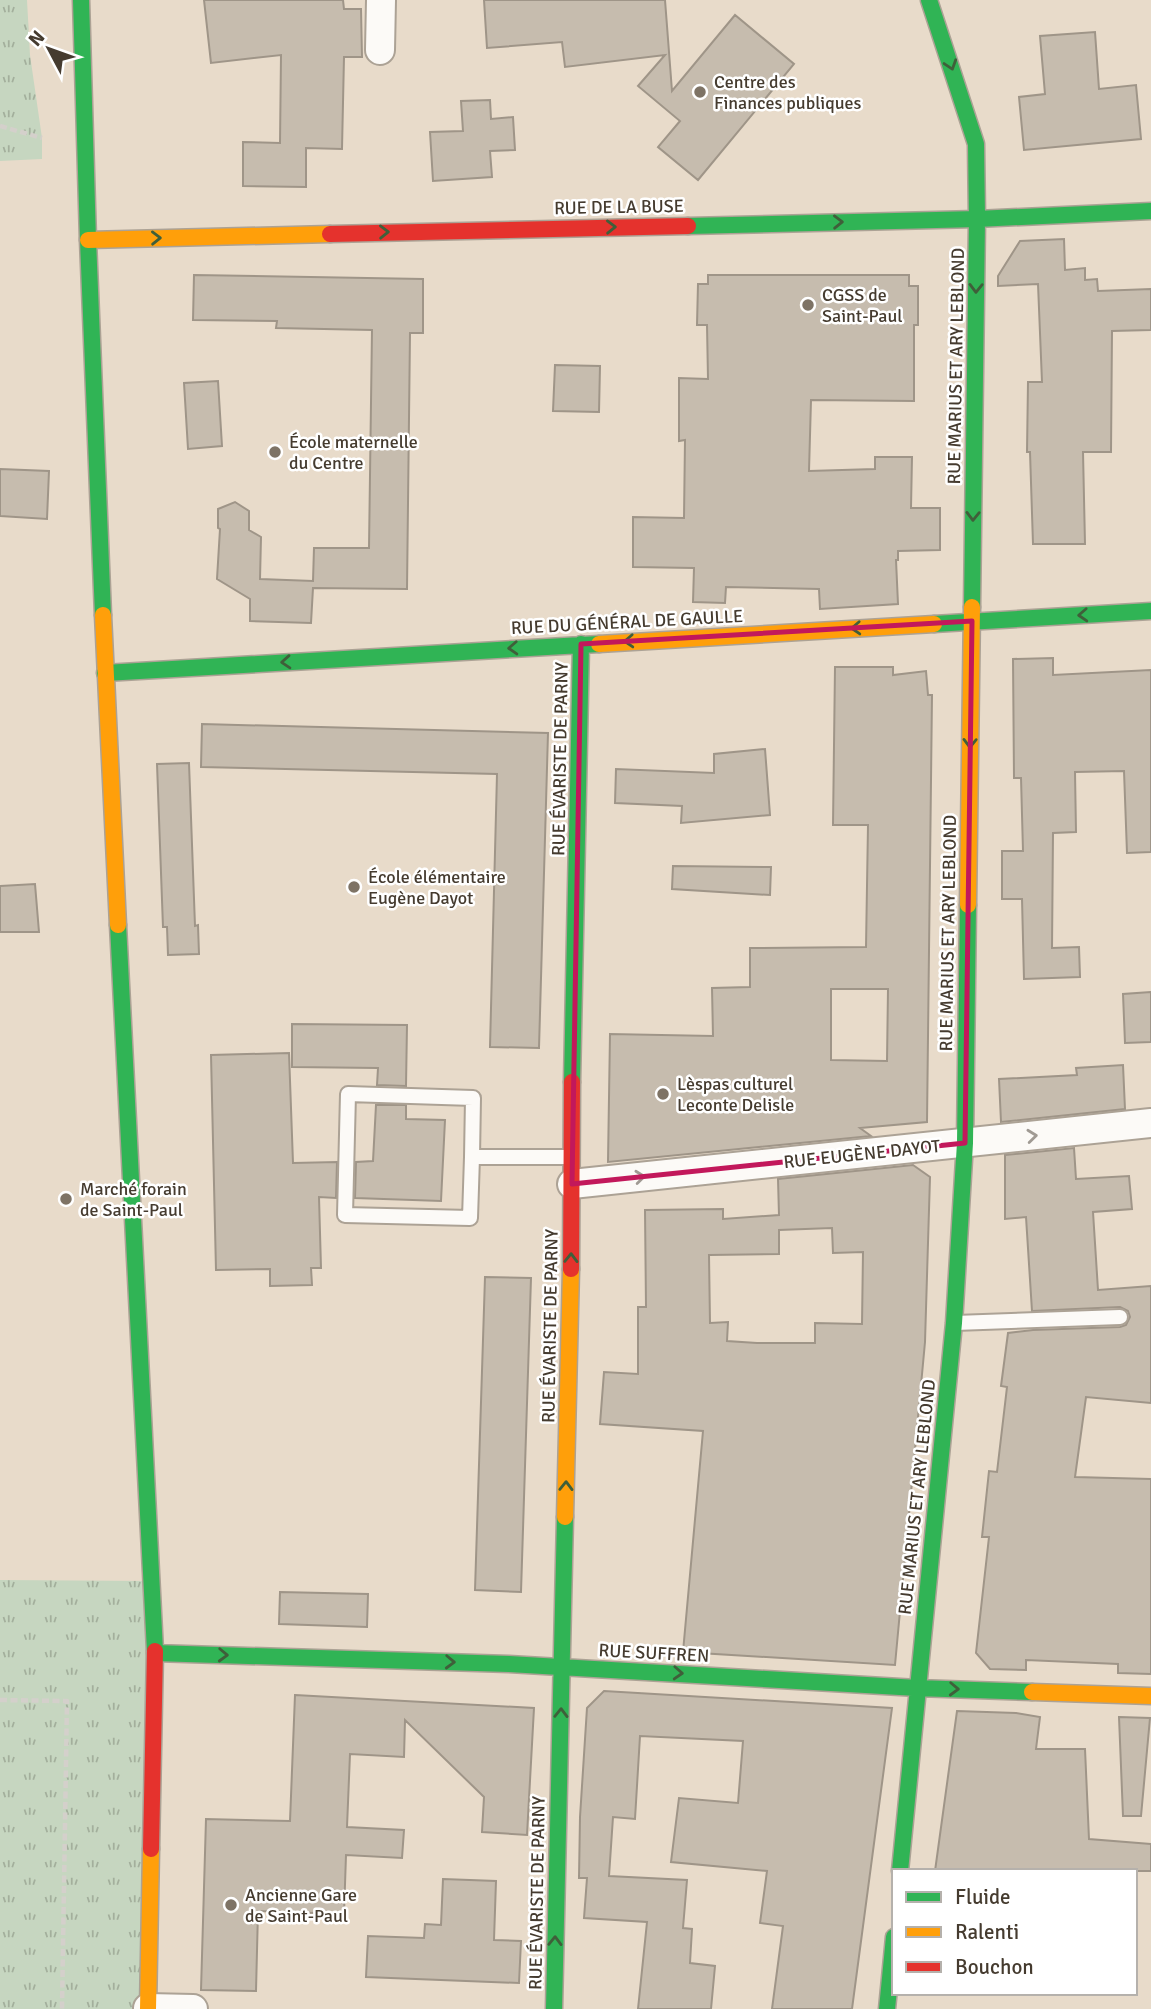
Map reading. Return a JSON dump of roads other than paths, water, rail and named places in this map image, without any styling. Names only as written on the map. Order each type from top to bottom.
[{"type":"street","points":[[82,0],[88,240],[105,673],[155,1653],[148,2008],[193,2009]]},
{"type":"street","points":[[380,50],[381,0]]},
{"type":"street","name":"RUE MARIUS ET ARY LEBLOND","points":[[900,1869],[954,1323],[965,1143],[976,144],[929,0]]},
{"type":"street","name":"RUE DE LA BUSE","points":[[88,240],[977,219],[1151,211]]},
{"type":"street","name":"RUE DU GÉNÉRAL DE GAULLE","points":[[105,673],[1151,611]]},
{"type":"street","name":"RUE ÉVARISTE DE PARNY","points":[[554,2009],[582,644]]},
{"type":"street","name":"RUE EUGÈNE DAYOT","points":[[572,1170],[965,1143],[1151,1123]]},
{"type":"street","name":"RUE SUFFREN","points":[[155,1653],[562,1667],[917,1688],[1151,1696]]},
{"type":"street","points":[[887,2009],[892,1958]]},
{"type":"lane","points":[[348,1094],[473,1098],[472,1157],[470,1218],[345,1215],[348,1094]]},
{"type":"lane","points":[[472,1157],[572,1170]]},
{"type":"lane","points":[[954,1323],[1120,1317]]},
{"type":"place","name":"Centre des Finances publiques","points":[[700,92]]},
{"type":"place","name":"CGSS de Saint-Paul","points":[[808,305]]},
{"type":"place","name":"École maternelle du Centre","points":[[275,452]]},
{"type":"place","name":"École élémentaire Eugène Dayot","points":[[354,887]]},
{"type":"place","name":"Lèspas culturel Leconte Delisle","points":[[663,1094]]},
{"type":"place","name":"Marché forain de Saint-Paul","points":[[66,1199]]},
{"type":"place","name":"Ancienne Gare de Saint-Paul","points":[[231,1905]]}]
